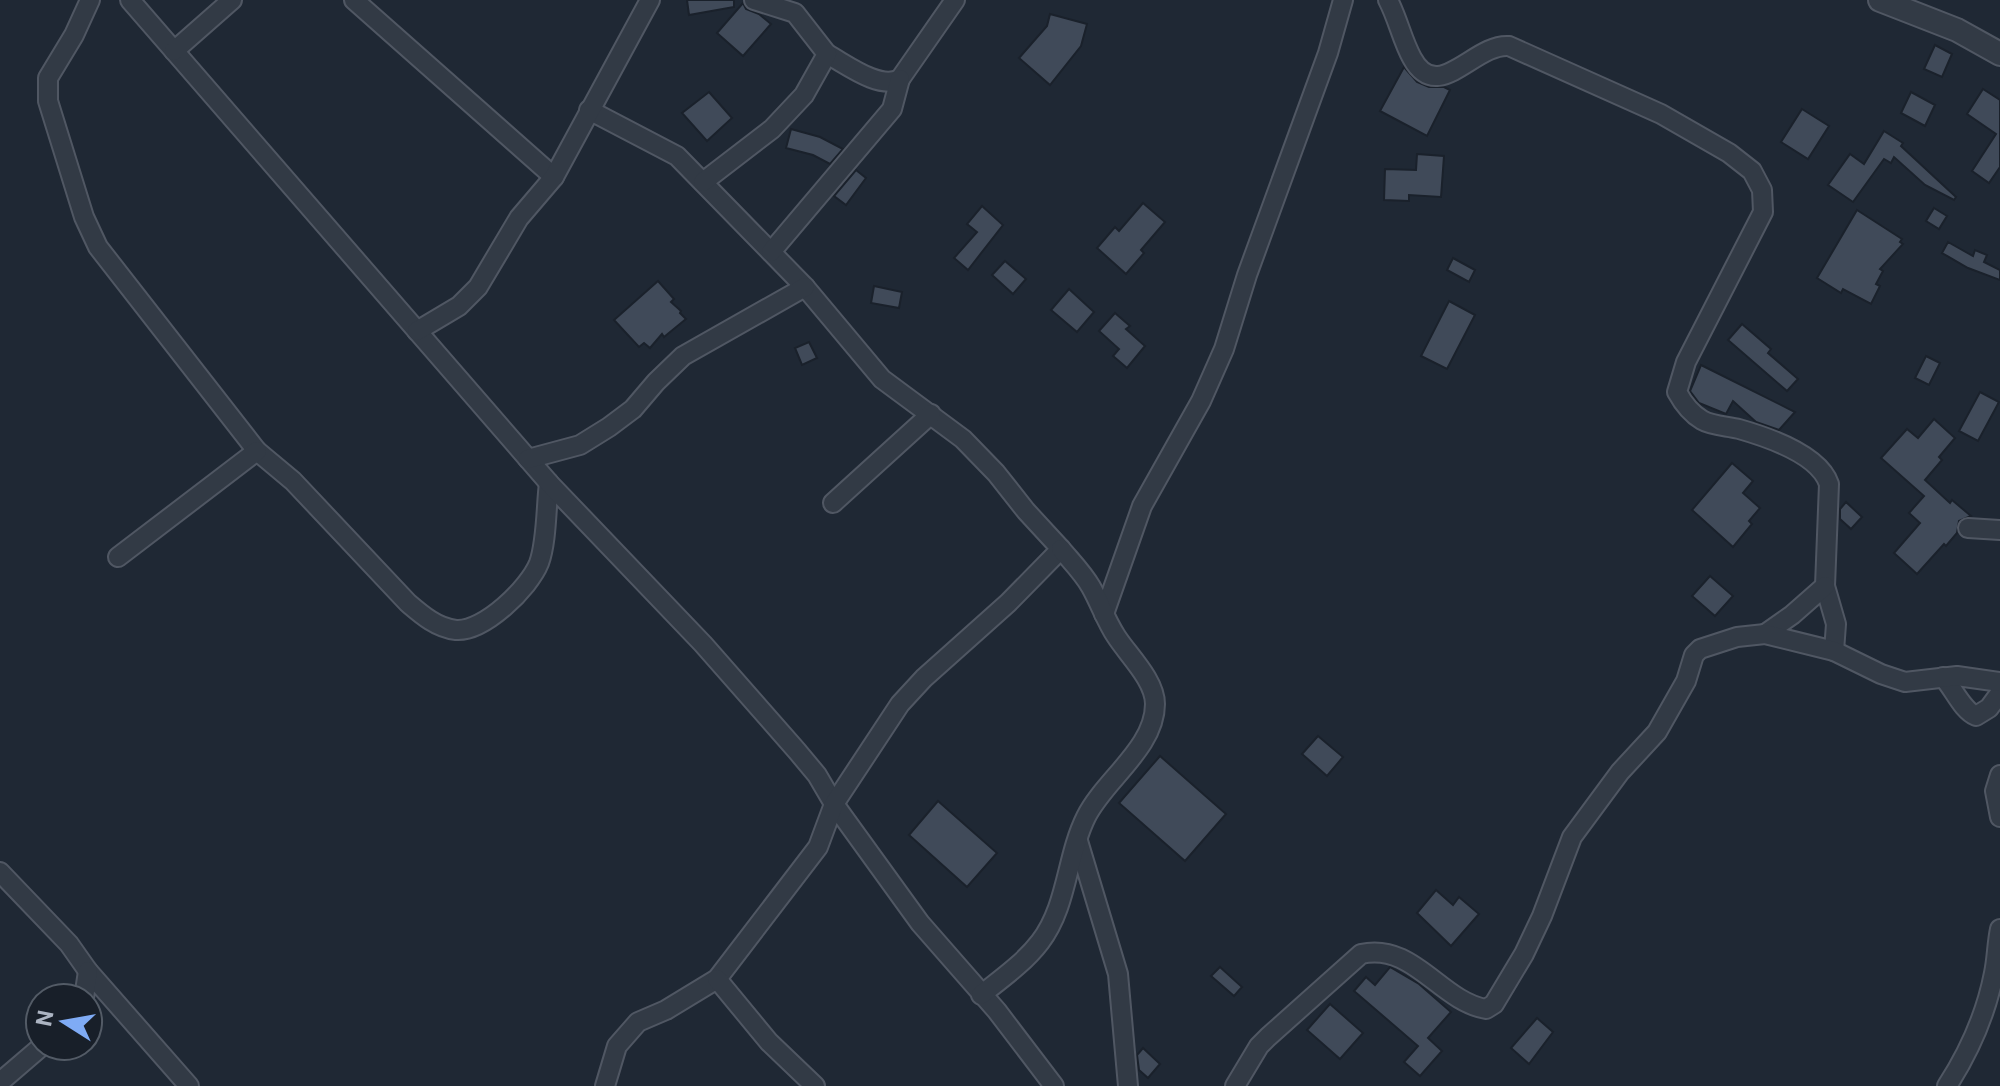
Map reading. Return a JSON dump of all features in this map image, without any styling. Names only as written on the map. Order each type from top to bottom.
[{"type":"street","points":[[90,0],[74,35],[48,78],[48,101],[84,217],[98,247],[257,451],[293,481],[408,603],[429,621],[453,630],[468,630],[514,600],[527,585],[540,561],[549,483]]},
{"type":"street","points":[[130,0],[549,483],[703,644],[817,775],[834,804],[920,923],[1025,1045],[1054,1086]]},
{"type":"street","points":[[174,51],[232,0]]},
{"type":"street","points":[[354,0],[554,177]]},
{"type":"street","points":[[417,331],[459,306],[478,287],[519,218],[554,177],[650,0]]},
{"type":"street","points":[[754,0],[795,13],[827,54],[880,81],[892,83],[900,79]]},
{"type":"street","points":[[771,252],[892,109],[900,79],[955,0]]},
{"type":"street","points":[[1104,614],[1142,506],[1201,401],[1224,349],[1247,275],[1328,53],[1343,0]]},
{"type":"street","points":[[1388,0],[1420,70],[1441,77],[1453,73],[1489,48],[1509,46],[1661,114],[1729,153],[1752,171],[1762,190],[1763,212],[1686,362],[1677,392],[1685,406],[1704,421],[1775,441],[1810,460],[1826,475],[1829,484],[1825,586],[1836,624],[1834,651]]},
{"type":"street","points":[[1880,0],[1957,30],[2000,54]]},
{"type":"street","points":[[703,182],[772,129],[804,95],[827,54]]},
{"type":"street","points":[[589,110],[677,156],[805,287],[882,379],[963,439],[996,473],[1091,586],[1114,634],[1146,679],[1156,700],[1153,721],[1135,753],[1085,819],[1056,915],[1041,941],[1026,958],[981,995]]},
{"type":"street","points":[[528,459],[580,445],[609,427],[633,409],[683,356],[805,287]]},
{"type":"street","points":[[833,503],[931,414]]},
{"type":"street","points":[[118,557],[257,451]]},
{"type":"street","points":[[1968,528],[2000,530]]},
{"type":"street","points":[[605,1086],[617,1046],[638,1022],[666,1010],[717,979],[818,847],[834,804],[900,704],[1061,549]]},
{"type":"street","points":[[1765,634],[1825,586]]},
{"type":"street","points":[[1235,1086],[1259,1046],[1361,954],[1372,951],[1397,957],[1413,964],[1467,1003],[1486,1009],[1494,1004],[1542,916],[1572,837],[1620,772],[1657,732],[1686,681],[1694,655],[1700,649],[1737,637],[1765,634],[1834,651],[1905,682],[1957,676],[2000,682]]},
{"type":"street","points":[[1943,677],[1966,710],[1976,716],[1989,708],[2000,693]]},
{"type":"street","points":[[2000,775],[1995,791],[2000,817]]},
{"type":"street","points":[[1078,841],[1118,974],[1128,1086]]},
{"type":"street","points":[[0,872],[69,944],[88,971],[189,1086]]},
{"type":"street","points":[[1947,1086],[1984,1011],[1999,937]]},
{"type":"street","points":[[86,982],[88,971]]},
{"type":"street","points":[[717,979],[769,1042],[815,1086]]},
{"type":"street","points":[[0,1082],[24,1061]]},
{"type":"building","points":[[687,0],[734,0],[734,7],[689,15]]},
{"type":"building","points":[[743,3],[746,9],[759,14],[771,24],[743,56],[717,33]]},
{"type":"building","points":[[1050,14],[1087,24],[1081,46],[1050,85],[1019,58],[1047,26]]},
{"type":"building","points":[[1935,45],[1952,54],[1942,77],[1924,69]]},
{"type":"building","points":[[1404,67],[1417,82],[1450,90],[1427,136],[1380,111]]},
{"type":"building","points":[[1983,89],[2000,100],[2000,167],[1989,183],[1972,171],[1996,134],[1967,114]]},
{"type":"building","points":[[709,92],[732,118],[707,141],[682,113]]},
{"type":"building","points":[[1911,92],[1935,105],[1925,126],[1901,113]]},
{"type":"building","points":[[1802,109],[1829,126],[1808,159],[1781,142]]},
{"type":"building","points":[[791,129],[820,137],[843,149],[830,164],[813,155],[786,148]]},
{"type":"building","points":[[1884,131],[1903,143],[1901,146],[1956,197],[1954,200],[1925,185],[1894,157],[1891,163],[1884,159],[1853,202],[1828,185],[1850,154],[1864,164]]},
{"type":"building","points":[[1417,154],[1444,156],[1441,197],[1409,195],[1409,201],[1384,200],[1385,169],[1416,170]]},
{"type":"building","points":[[856,170],[866,178],[846,205],[834,196]]},
{"type":"building","points":[[1143,203],[1165,222],[1141,250],[1144,253],[1126,274],[1097,248],[1115,227],[1119,231]]},
{"type":"building","points":[[982,206],[1003,225],[968,270],[954,258],[977,232],[967,224]]},
{"type":"building","points":[[1934,208],[1947,216],[1939,229],[1926,221]]},
{"type":"building","points":[[1857,210],[1902,239],[1900,242],[1903,244],[1880,269],[1883,271],[1876,284],[1880,286],[1871,304],[1843,289],[1841,293],[1817,278]]},
{"type":"building","points":[[1948,242],[1973,256],[1975,250],[1987,255],[1984,262],[2000,270],[2000,280],[1968,268],[1942,253]]},
{"type":"building","points":[[1453,258],[1475,270],[1469,282],[1447,270]]},
{"type":"building","points":[[1005,261],[1026,279],[1013,294],[992,275]]},
{"type":"building","points":[[658,281],[686,319],[664,337],[662,334],[650,348],[644,343],[639,347],[614,320]]},
{"type":"building","points":[[874,286],[902,292],[899,308],[871,303]]},
{"type":"building","points":[[1069,289],[1094,312],[1077,332],[1051,310]]},
{"type":"building","points":[[1449,301],[1475,315],[1447,369],[1421,356]]},
{"type":"building","points":[[1115,313],[1130,326],[1126,329],[1145,346],[1127,368],[1113,356],[1119,349],[1099,331]]},
{"type":"building","points":[[1742,324],[1771,349],[1768,353],[1798,379],[1787,391],[1728,340]]},
{"type":"building","points":[[809,342],[817,358],[802,365],[795,348]]},
{"type":"building","points":[[1926,356],[1940,363],[1929,385],[1915,378]]},
{"type":"building","points":[[1701,365],[1795,412],[1779,430],[1756,422],[1733,401],[1726,414],[1699,403],[1690,391]]},
{"type":"building","points":[[1980,392],[1999,402],[1978,441],[1959,431]]},
{"type":"building","points":[[1934,419],[1955,438],[1925,480],[1950,503],[1952,500],[1971,516],[1959,521],[1957,533],[1917,574],[1894,553],[1920,523],[1909,513],[1924,496],[1881,458],[1907,429],[1918,438]]},
{"type":"building","points":[[1732,463],[1753,481],[1743,493],[1760,508],[1749,521],[1752,524],[1733,547],[1692,510]]},
{"type":"building","points":[[1846,502],[1862,517],[1851,529],[1840,519],[1840,509]]},
{"type":"building","points":[[1710,576],[1733,596],[1715,616],[1692,596]]},
{"type":"building","points":[[1318,736],[1343,757],[1327,776],[1302,754]]},
{"type":"building","points":[[1160,756],[1226,814],[1185,861],[1119,803]]},
{"type":"building","points":[[938,801],[997,853],[967,887],[909,835]]},
{"type":"building","points":[[1436,890],[1453,905],[1459,897],[1479,914],[1451,946],[1417,913]]},
{"type":"building","points":[[1220,967],[1242,987],[1234,996],[1211,976]]},
{"type":"building","points":[[1390,967],[1419,984],[1451,1012],[1428,1038],[1442,1051],[1420,1076],[1404,1062],[1418,1046],[1354,991],[1366,977],[1375,985]]},
{"type":"building","points":[[1330,1004],[1363,1033],[1340,1059],[1307,1030]]},
{"type":"building","points":[[1537,1018],[1553,1032],[1529,1064],[1511,1048]]},
{"type":"building","points":[[1143,1048],[1160,1064],[1148,1078],[1139,1070],[1137,1055]]}]
